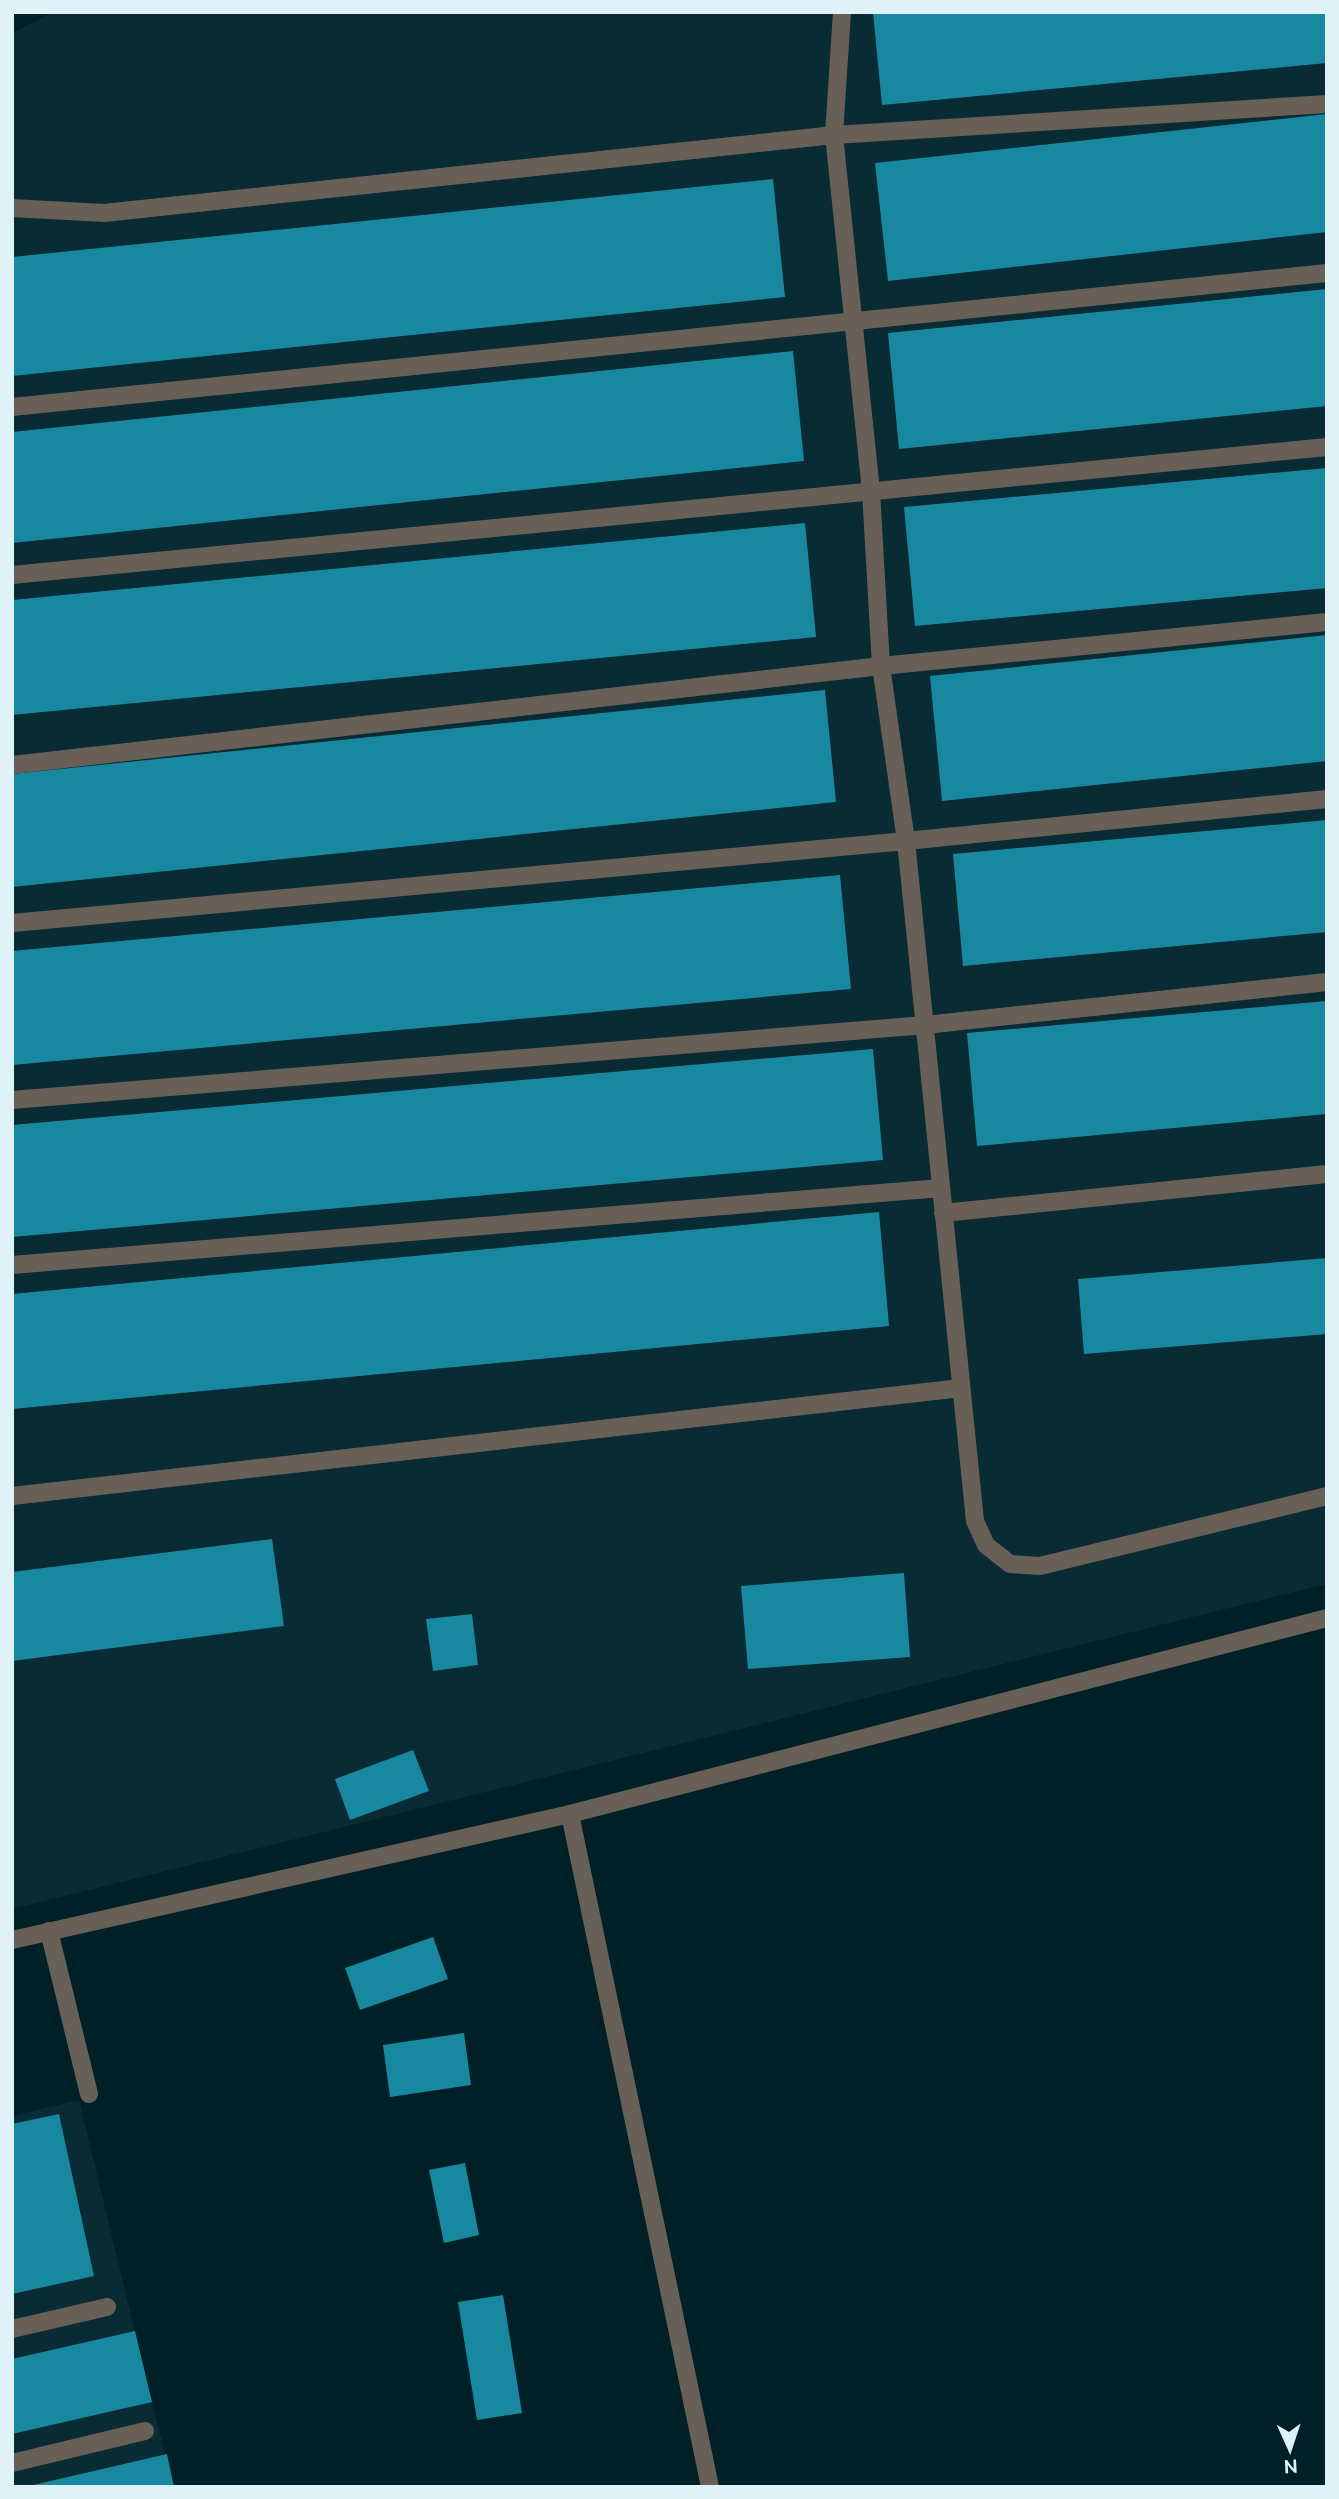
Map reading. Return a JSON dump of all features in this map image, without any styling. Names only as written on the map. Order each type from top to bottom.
[{"type":"street","points":[[842,12],[834,135],[871,491],[881,666],[906,841],[975,1521],[986,1545],[1010,1564],[1040,1566],[1327,1496]]},
{"type":"street","points":[[12,208],[104,213],[834,135],[1327,104]]},
{"type":"street","points":[[12,407],[1327,273]]},
{"type":"street","points":[[12,575],[1327,447]]},
{"type":"street","points":[[12,765],[881,666],[1327,622]]},
{"type":"street","points":[[12,923],[906,841],[1327,799]]},
{"type":"street","points":[[12,1100],[925,1025],[1327,982]]},
{"type":"street","points":[[943,1213],[1327,1174]]},
{"type":"street","points":[[12,1265],[942,1188]]},
{"type":"street","points":[[12,1496],[961,1388]]},
{"type":"street","points":[[12,1940],[570,1814],[1327,1618]]},
{"type":"street","points":[[570,1814],[710,2487]]},
{"type":"street","points":[[49,1931],[89,2094]]},
{"type":"street","points":[[12,2329],[107,2307]]},
{"type":"street","points":[[12,2463],[145,2431]]},
{"type":"shaded area","points":[[53,12],[1327,12],[1327,1584],[12,1909],[12,33]]},
{"type":"shaded area","points":[[79,2100],[174,2487],[12,2487],[12,2116]]},
{"type":"building","points":[[873,12],[1327,12],[1327,63],[882,105]]},
{"type":"building","points":[[1327,114],[1327,232],[888,281],[875,163]]},
{"type":"building","points":[[773,179],[785,297],[12,376],[12,257]]},
{"type":"building","points":[[1327,289],[1327,406],[899,449],[888,333]]},
{"type":"building","points":[[793,351],[804,461],[12,543],[12,432]]},
{"type":"building","points":[[1327,468],[1327,588],[915,626],[904,507]]},
{"type":"building","points":[[805,523],[816,637],[12,715],[12,600]]},
{"type":"building","points":[[1327,635],[1327,761],[942,801],[930,676]]},
{"type":"building","points":[[825,690],[836,802],[12,887],[12,774]]},
{"type":"building","points":[[1327,820],[1327,932],[963,966],[953,854]]},
{"type":"building","points":[[840,875],[851,989],[12,1065],[12,951]]},
{"type":"building","points":[[1327,1001],[1327,1114],[977,1146],[967,1033]]},
{"type":"building","points":[[873,1049],[883,1160],[12,1237],[12,1125]]},
{"type":"building","points":[[879,1212],[889,1326],[12,1409],[12,1294]]},
{"type":"building","points":[[1327,1258],[1327,1334],[1084,1354],[1078,1279]]},
{"type":"building","points":[[272,1539],[284,1626],[12,1661],[12,1572]]},
{"type":"building","points":[[904,1573],[910,1657],[748,1669],[741,1586]]},
{"type":"building","points":[[472,1614],[478,1665],[433,1671],[426,1619]]},
{"type":"building","points":[[413,1750],[429,1791],[350,1820],[335,1779]]},
{"type":"building","points":[[433,1937],[448,1979],[360,2010],[345,1968]]},
{"type":"building","points":[[464,2033],[471,2085],[390,2097],[383,2045]]},
{"type":"building","points":[[59,2114],[94,2276],[12,2294],[12,2124]]},
{"type":"building","points":[[465,2163],[479,2235],[444,2243],[429,2170]]},
{"type":"building","points":[[503,2295],[522,2413],[477,2420],[458,2302]]},
{"type":"building","points":[[135,2331],[152,2402],[12,2434],[12,2359]]},
{"type":"building","points":[[167,2454],[174,2487],[29,2487],[29,2486]]}]
